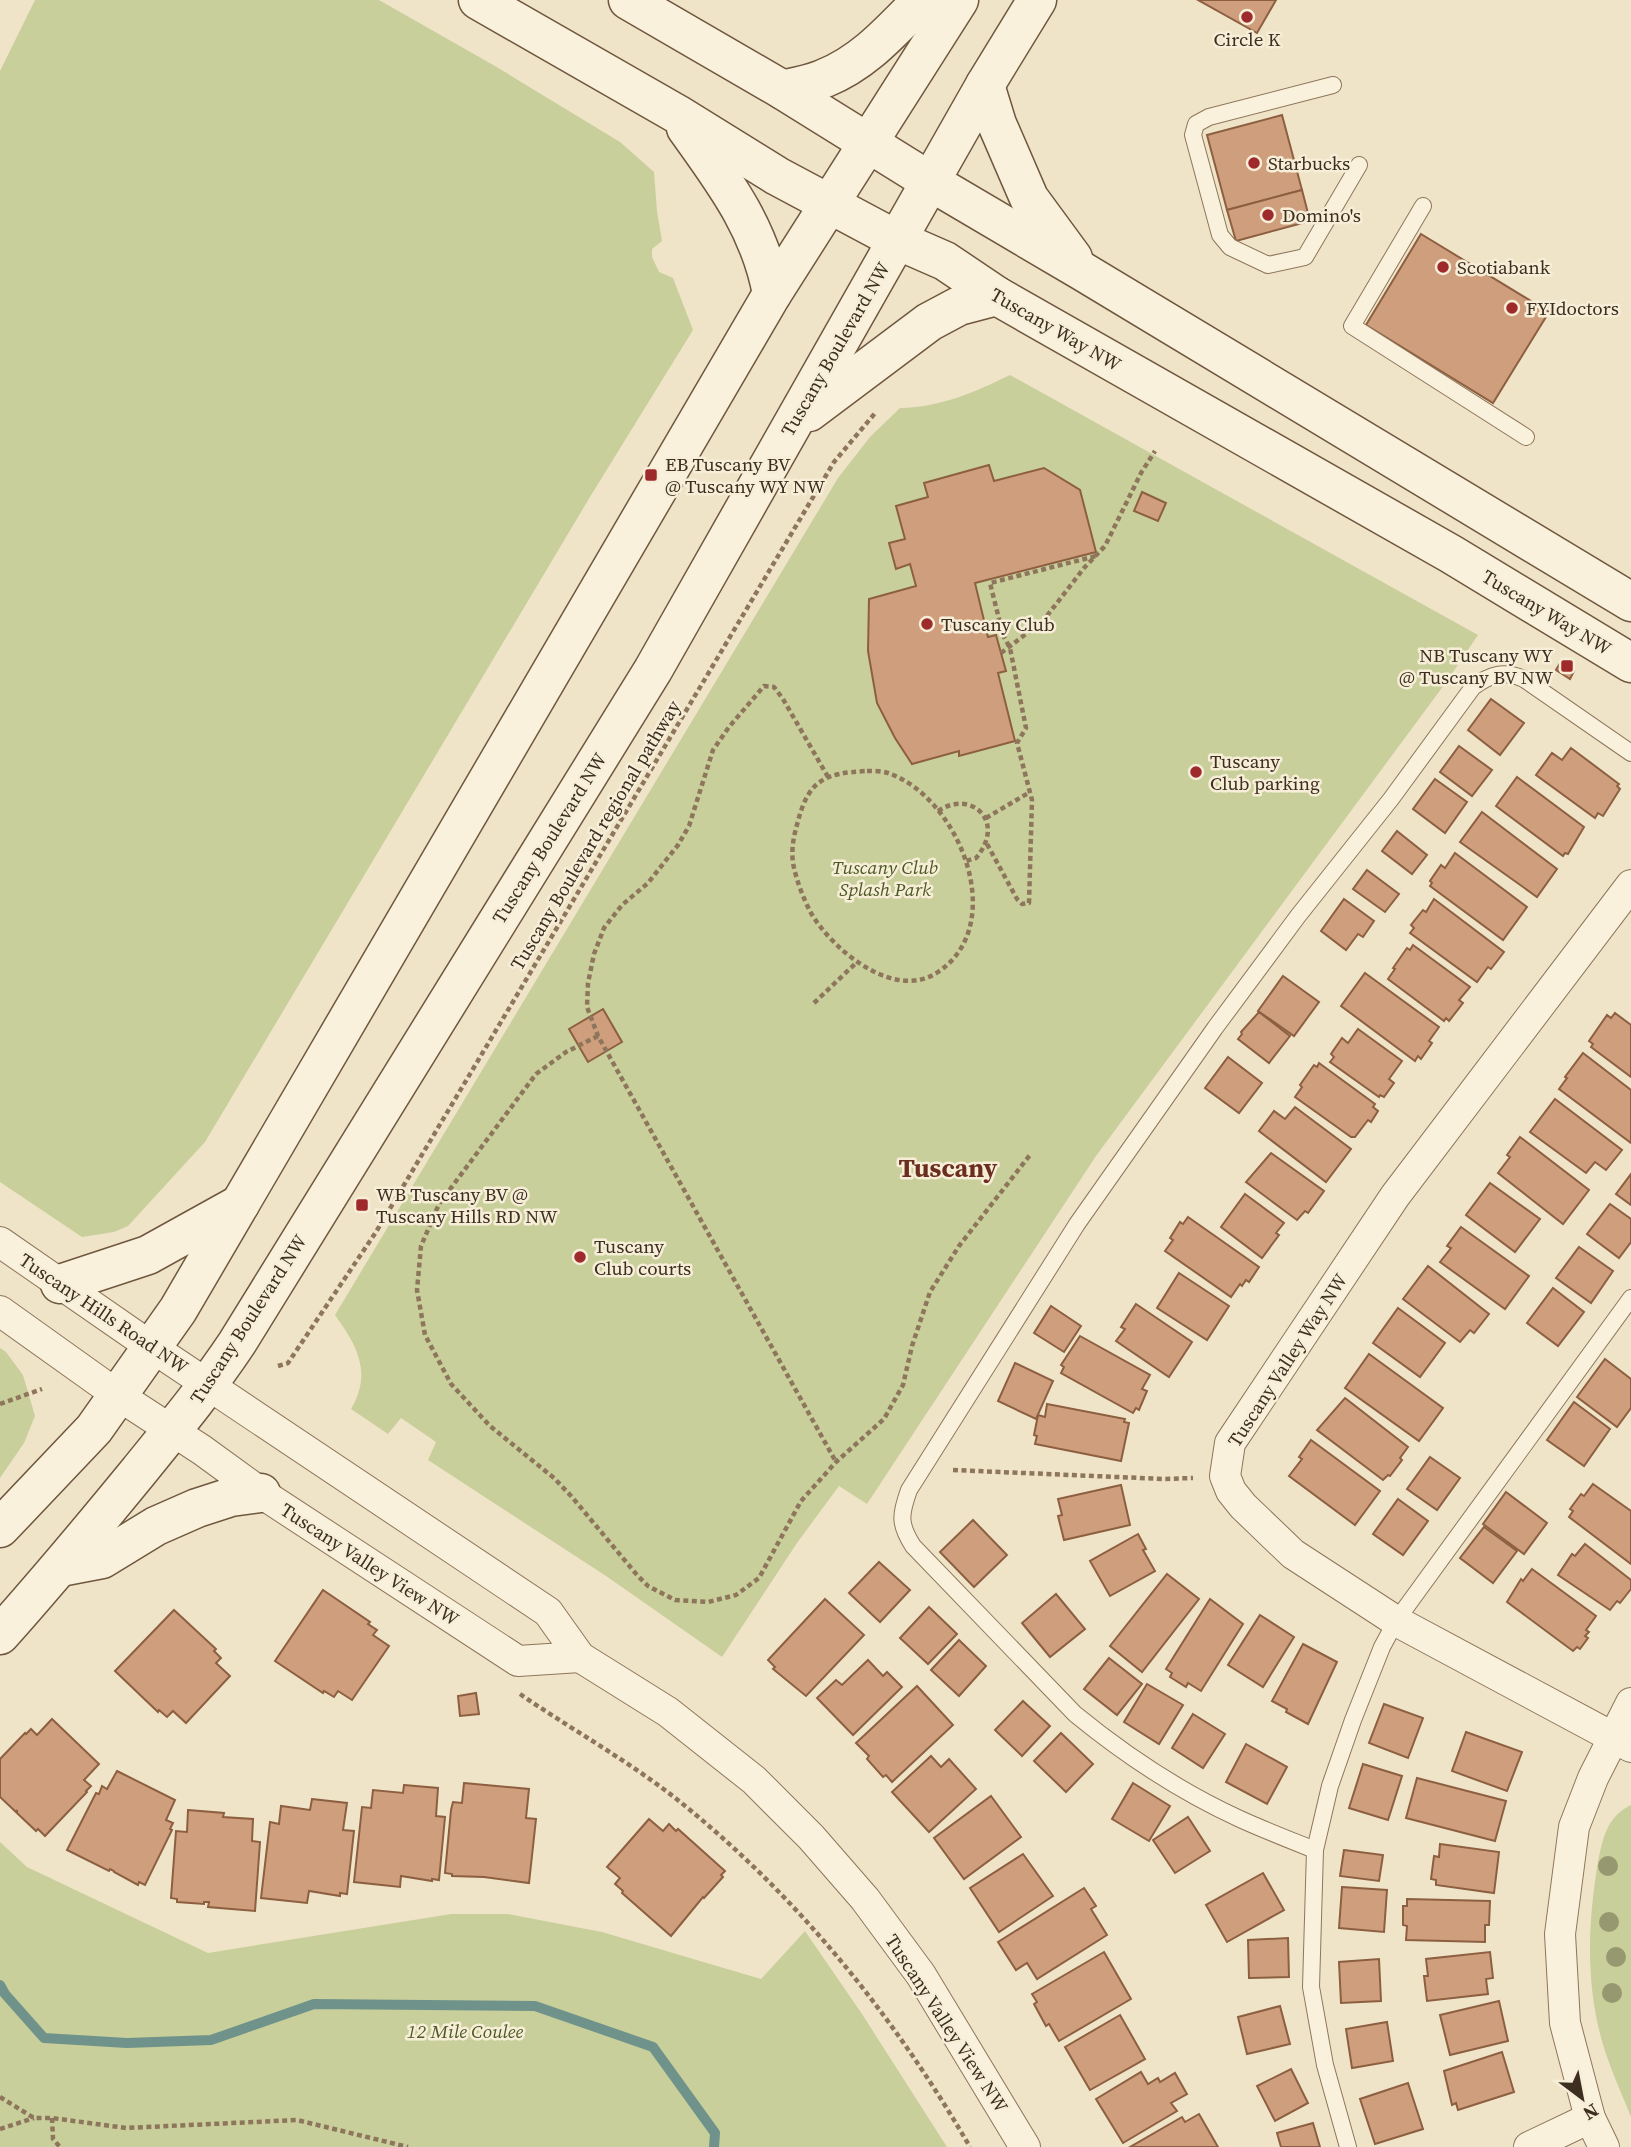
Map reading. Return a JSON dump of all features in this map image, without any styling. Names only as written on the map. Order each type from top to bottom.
[{"type":"street","name":"Tuscany Way NW","points":[[478,0],[677,114],[777,176],[897,240],[945,261],[997,296],[1451,554],[1631,663]]},
{"type":"street","points":[[628,0],[783,90],[931,183],[1082,271],[1631,603]]},
{"type":"street","points":[[783,90],[822,80],[846,69],[876,47],[922,0]]},
{"type":"street","points":[[0,1528],[94,1429],[153,1348],[242,1203],[772,294],[959,0]]},
{"type":"street","name":"Tuscany Boulevard NW","points":[[0,1634],[60,1567],[172,1430],[209,1384],[237,1343],[653,670],[985,85],[1037,0]]},
{"type":"street","points":[[985,85],[997,124],[1029,198],[1082,271]]},
{"type":"street","points":[[677,114],[734,196],[759,242],[772,294]]},
{"type":"street","points":[[791,427],[855,375],[929,322],[959,306],[997,296]]},
{"type":"street","name":"Tuscany Valley Way NW","points":[[1225,1476],[1230,1443],[1395,1196],[1631,885]]},
{"type":"street","points":[[60,1284],[148,1255],[242,1203]]},
{"type":"street","name":"Tuscany Hills Road NW","points":[[0,1241],[209,1384]]},
{"type":"street","points":[[0,1311],[119,1396],[172,1430]]},
{"type":"street","name":"Tuscany Valley View NW","points":[[209,1384],[548,1612],[580,1657],[668,1712],[754,1780],[811,1837],[865,1899],[921,1975],[1025,2147]]},
{"type":"street","name":"Tuscany Valley View NW","points":[[172,1430],[261,1493],[518,1661],[580,1657]]},
{"type":"street","points":[[1225,1476],[1231,1491],[1243,1506],[1293,1554],[1396,1621],[1622,1743]]},
{"type":"street","points":[[60,1567],[102,1559],[156,1526],[197,1508],[231,1497],[261,1493]]},
{"type":"street","points":[[1604,2147],[1590,2118],[1565,2023],[1560,1934],[1574,1828],[1593,1778],[1622,1743],[1631,1703]]},
{"type":"street","points":[[1529,2147],[1590,2118]]},
{"type":"lane","points":[[1333,85],[1209,117],[1196,124],[1193,135],[1220,235],[1230,247],[1268,265],[1305,257],[1359,165]]},
{"type":"lane","points":[[1423,206],[1352,326],[1526,437]]},
{"type":"lane","points":[[1315,1850],[1238,1818],[1149,1768],[1105,1738],[1047,1687],[913,1546],[904,1532],[901,1520],[904,1504],[909,1490],[1077,1224],[1223,1017],[1298,916],[1391,799],[1473,687],[1492,675],[1512,674],[1524,679],[1631,753]]},
{"type":"lane","points":[[1348,2147],[1325,2066],[1311,1987],[1315,1850],[1330,1786],[1382,1647],[1396,1621],[1631,1298]]},
{"type":"path","name":"Tuscany Boulevard regional pathway","points":[[278,1366],[288,1363],[376,1232],[822,481],[834,462],[880,408]]},
{"type":"path","points":[[1001,653],[1043,621],[1105,546],[1141,473],[1155,451]]},
{"type":"path","points":[[986,844],[1017,899],[1022,904],[1029,903],[1032,800],[1017,743],[1026,727],[1010,648],[1003,635],[990,583],[1096,555]]},
{"type":"path","points":[[828,777],[774,687],[764,686],[713,750],[689,826],[678,845],[648,883],[622,905],[604,928],[594,954],[588,983],[587,1007],[598,1036],[836,1462]]},
{"type":"path","points":[[843,772],[886,772],[906,781],[938,811],[949,825],[966,861],[972,890],[969,933],[949,964],[934,975],[915,980],[897,980],[856,963],[820,926],[811,911],[793,864],[792,844],[803,800],[821,780],[843,772]]},
{"type":"path","points":[[986,818],[1030,792]]},
{"type":"path","points":[[938,811],[958,803],[981,812],[986,818],[989,828],[986,844],[976,858],[966,861]]},
{"type":"path","points":[[814,1003],[856,963]]},
{"type":"path","points":[[598,1036],[566,1052],[536,1073],[439,1204],[421,1246],[417,1290],[425,1335],[451,1384],[490,1426],[572,1497],[648,1586],[675,1600],[708,1602],[736,1595],[759,1578],[801,1501],[836,1462],[884,1419],[903,1385],[930,1292],[959,1246],[1030,1155]]},
{"type":"path","points":[[0,1404],[42,1389]]},
{"type":"path","points":[[924,1469],[1164,1479],[1225,1476]]},
{"type":"path","points":[[513,1690],[586,1736],[673,1797],[770,1882],[826,1941],[892,2026],[970,2147]]},
{"type":"path","points":[[0,2097],[34,2118]]},
{"type":"path","points":[[0,2129],[34,2118],[126,2128],[297,2120],[408,2147]]},
{"type":"path","points":[[52,2118],[53,2138],[60,2147]]},
{"type":"green space","points":[[35,0],[379,0],[620,142],[654,172],[662,241],[652,249],[652,257],[659,272],[673,278],[693,330],[590,497],[205,1142],[128,1226],[114,1232],[82,1237],[0,1182],[0,71]]},
{"type":"green space","name":"Tuscany Club Splash Park","points":[[1010,375],[1478,635],[1447,681],[1096,1156],[867,1504],[839,1486],[797,1543],[722,1657],[606,1576],[428,1460],[436,1442],[401,1418],[388,1434],[351,1409],[361,1384],[360,1360],[335,1315],[838,478],[870,437],[900,408],[929,405],[956,398]]},
{"type":"green space","points":[[0,1348],[23,1375],[35,1416],[24,1443],[0,1478]]},
{"type":"green space","points":[[1631,1805],[1631,2117],[1600,2033],[1592,1985],[1590,1936],[1602,1844],[1616,1815]]},
{"type":"green space","name":"12 Mile Coulee","points":[[0,1842],[27,1867],[208,1953],[451,1914],[508,1914],[602,1932],[761,1979],[805,1931],[947,2147],[0,2147]]},
{"type":"building","name":"Circle K","points":[[1198,0],[1276,0],[1257,33]]},
{"type":"building","name":"Starbucks","points":[[1282,115],[1302,190],[1227,210],[1207,135]]},
{"type":"building","name":"Domino's","points":[[1302,190],[1310,221],[1236,241],[1227,210]]},
{"type":"building","points":[[1421,234],[1549,312],[1493,403],[1366,325]]},
{"type":"building","name":"Tuscany Club","points":[[989,465],[994,481],[1044,468],[1080,490],[1096,552],[975,583],[988,637],[996,635],[1006,671],[998,673],[1015,741],[959,756],[959,751],[912,764],[877,703],[868,651],[869,599],[916,586],[910,564],[896,569],[889,543],[905,539],[896,506],[928,497],[924,483]]},
{"type":"building","points":[[1142,492],[1166,503],[1158,521],[1134,511]]},
{"type":"building","points":[[1560,663],[1574,671],[1570,679],[1556,670]]},
{"type":"building","points":[[1491,699],[1524,723],[1500,755],[1468,730]]},
{"type":"building","points":[[1459,746],[1492,770],[1472,796],[1440,772]]},
{"type":"building","points":[[1571,748],[1619,784],[1617,786],[1620,789],[1603,816],[1598,813],[1595,818],[1536,775],[1552,753],[1562,760]]},
{"type":"building","points":[[1517,777],[1584,827],[1568,854],[1563,856],[1496,806]]},
{"type":"building","points":[[1435,779],[1467,802],[1445,833],[1413,809]]},
{"type":"building","points":[[1482,812],[1557,869],[1537,897],[1460,842]]},
{"type":"building","points":[[1397,831],[1427,855],[1412,874],[1382,851]]},
{"type":"building","points":[[1455,853],[1527,907],[1503,940],[1430,886],[1430,881],[1441,865],[1445,868]]},
{"type":"building","points":[[1367,870],[1399,894],[1385,912],[1353,889]]},
{"type":"building","points":[[1344,899],[1374,921],[1363,937],[1358,934],[1346,950],[1321,931]]},
{"type":"building","points":[[1434,899],[1504,952],[1477,982],[1410,933],[1414,928],[1411,925],[1423,910],[1426,912]]},
{"type":"building","points":[[1413,945],[1470,987],[1459,1000],[1463,1003],[1449,1021],[1446,1018],[1444,1021],[1388,979],[1407,948],[1410,950]]},
{"type":"building","points":[[1365,973],[1439,1027],[1421,1059],[1418,1056],[1415,1061],[1341,1006]]},
{"type":"building","points":[[1283,976],[1319,1002],[1294,1036],[1258,1011]]},
{"type":"building","points":[[603,1009],[622,1042],[588,1062],[569,1029]]},
{"type":"building","points":[[1259,1012],[1290,1036],[1269,1063],[1238,1039]]},
{"type":"building","points":[[1615,1013],[1631,1025],[1631,1077],[1591,1047],[1593,1044],[1589,1041],[1607,1015],[1611,1018]]},
{"type":"building","points":[[1358,1029],[1402,1061],[1389,1079],[1394,1083],[1384,1097],[1379,1097],[1330,1062],[1334,1057],[1331,1054],[1342,1038],[1348,1043]]},
{"type":"building","points":[[1583,1053],[1631,1090],[1631,1143],[1559,1089]]},
{"type":"building","points":[[1228,1057],[1262,1083],[1239,1113],[1205,1088]]},
{"type":"building","points":[[1319,1063],[1375,1104],[1373,1107],[1378,1111],[1355,1137],[1351,1137],[1295,1097],[1314,1065],[1317,1067]]},
{"type":"building","points":[[1555,1099],[1622,1150],[1606,1170],[1595,1162],[1586,1173],[1530,1132]]},
{"type":"building","points":[[1295,1107],[1351,1149],[1326,1182],[1259,1131],[1274,1111],[1285,1119]]},
{"type":"building","points":[[1520,1137],[1589,1190],[1563,1224],[1498,1173]]},
{"type":"building","points":[[1271,1153],[1324,1191],[1308,1213],[1305,1211],[1297,1220],[1246,1182]]},
{"type":"building","points":[[1631,1174],[1631,1205],[1616,1194]]},
{"type":"building","points":[[1490,1183],[1540,1219],[1515,1252],[1466,1215]]},
{"type":"building","points":[[1245,1194],[1284,1223],[1276,1233],[1279,1235],[1262,1258],[1221,1227]]},
{"type":"building","points":[[1610,1204],[1631,1219],[1631,1242],[1619,1258],[1587,1234]]},
{"type":"building","points":[[1188,1217],[1259,1267],[1249,1282],[1246,1280],[1242,1286],[1240,1284],[1231,1297],[1165,1251],[1180,1222],[1183,1224]]},
{"type":"building","points":[[1461,1227],[1529,1276],[1505,1309],[1440,1262],[1451,1248],[1447,1246]]},
{"type":"building","points":[[1579,1247],[1613,1271],[1591,1303],[1556,1278]]},
{"type":"building","points":[[1428,1266],[1489,1314],[1474,1333],[1470,1330],[1460,1342],[1403,1299]]},
{"type":"building","points":[[1179,1273],[1229,1306],[1207,1340],[1157,1308]]},
{"type":"building","points":[[1553,1288],[1584,1312],[1558,1346],[1527,1323]]},
{"type":"building","points":[[1136,1304],[1192,1342],[1169,1377],[1116,1341],[1125,1329],[1121,1327]]},
{"type":"building","points":[[1051,1306],[1081,1326],[1064,1352],[1034,1333]]},
{"type":"building","points":[[1398,1308],[1445,1343],[1420,1377],[1373,1343]]},
{"type":"building","points":[[1080,1336],[1150,1375],[1142,1389],[1147,1391],[1139,1410],[1136,1408],[1133,1413],[1061,1373],[1064,1367],[1061,1365]]},
{"type":"building","points":[[1369,1354],[1443,1408],[1419,1441],[1345,1388]]},
{"type":"building","points":[[1605,1359],[1631,1379],[1631,1408],[1617,1427],[1577,1397]]},
{"type":"building","points":[[1015,1363],[1053,1381],[1036,1419],[998,1401]]},
{"type":"building","points":[[1345,1398],[1408,1447],[1390,1476],[1383,1480],[1317,1430]]},
{"type":"building","points":[[1574,1402],[1610,1429],[1584,1466],[1547,1440]]},
{"type":"building","points":[[1047,1404],[1125,1419],[1124,1422],[1129,1423],[1121,1461],[1035,1444],[1038,1415],[1045,1417]]},
{"type":"building","points":[[1311,1440],[1380,1491],[1355,1525],[1289,1476],[1302,1459],[1299,1457]]},
{"type":"building","points":[[1430,1457],[1460,1478],[1437,1510],[1407,1489]]},
{"type":"building","points":[[1593,1484],[1631,1511],[1631,1564],[1569,1517],[1573,1511],[1570,1509]]},
{"type":"building","points":[[1121,1485],[1130,1525],[1064,1540],[1058,1516],[1062,1515],[1058,1499]]},
{"type":"building","points":[[1506,1492],[1547,1523],[1524,1554],[1483,1524]]},
{"type":"building","points":[[1398,1499],[1428,1521],[1403,1555],[1373,1534]]},
{"type":"building","points":[[973,1520],[1007,1555],[974,1587],[940,1552]]},
{"type":"building","points":[[1484,1527],[1517,1551],[1493,1583],[1460,1558]]},
{"type":"building","points":[[1138,1534],[1146,1549],[1143,1550],[1155,1571],[1110,1596],[1090,1561]]},
{"type":"building","points":[[1585,1544],[1631,1580],[1631,1589],[1620,1603],[1617,1601],[1610,1610],[1558,1575],[1572,1554],[1575,1556]]},
{"type":"building","points":[[879,1562],[910,1590],[880,1622],[849,1593]]},
{"type":"building","points":[[1532,1569],[1596,1616],[1586,1630],[1589,1632],[1585,1636],[1588,1638],[1580,1649],[1577,1647],[1573,1651],[1507,1602],[1521,1579],[1523,1581]]},
{"type":"building","points":[[1167,1574],[1199,1599],[1142,1672],[1110,1646]]},
{"type":"building","points":[[323,1590],[370,1622],[368,1624],[377,1630],[373,1635],[389,1646],[352,1700],[338,1691],[334,1697],[324,1691],[323,1693],[275,1661]]},
{"type":"building","points":[[1056,1594],[1085,1629],[1050,1657],[1022,1623]]},
{"type":"building","points":[[825,1599],[864,1635],[806,1696],[773,1669],[775,1667],[768,1660]]},
{"type":"building","points":[[1210,1599],[1243,1624],[1201,1691],[1188,1683],[1186,1687],[1170,1677],[1172,1673],[1166,1669]]},
{"type":"building","points":[[929,1607],[957,1634],[928,1664],[900,1638]]},
{"type":"building","points":[[174,1610],[216,1649],[214,1651],[221,1658],[216,1663],[230,1676],[186,1723],[173,1711],[167,1717],[159,1710],[158,1712],[115,1671]]},
{"type":"building","points":[[1260,1615],[1294,1637],[1263,1687],[1228,1665]]},
{"type":"building","points":[[959,1640],[986,1666],[959,1696],[931,1670]]},
{"type":"building","points":[[1303,1644],[1337,1662],[1308,1724],[1272,1701]]},
{"type":"building","points":[[1109,1658],[1142,1684],[1117,1715],[1084,1689]]},
{"type":"building","points":[[868,1660],[883,1676],[887,1672],[902,1687],[853,1735],[817,1698],[836,1680],[842,1685]]},
{"type":"building","points":[[1147,1684],[1183,1705],[1159,1744],[1124,1722]]},
{"type":"building","points":[[917,1686],[953,1725],[892,1782],[886,1775],[883,1777],[856,1743]]},
{"type":"building","points":[[476,1693],[479,1714],[460,1716],[458,1696]]},
{"type":"building","points":[[1023,1701],[1050,1726],[1022,1756],[995,1730]]},
{"type":"building","points":[[1384,1704],[1423,1718],[1408,1758],[1369,1743]]},
{"type":"building","points":[[1193,1714],[1225,1734],[1203,1768],[1172,1748]]},
{"type":"building","points":[[52,1719],[99,1764],[84,1780],[91,1786],[87,1792],[45,1836],[38,1829],[36,1831],[17,1810],[16,1812],[0,1797],[0,1759],[25,1733],[31,1729],[37,1735]]},
{"type":"building","points":[[1466,1732],[1522,1752],[1507,1791],[1452,1771]]},
{"type":"building","points":[[1061,1733],[1093,1764],[1066,1792],[1034,1761]]},
{"type":"building","points":[[1246,1744],[1287,1767],[1267,1804],[1226,1782]]},
{"type":"building","points":[[931,1756],[941,1767],[949,1759],[976,1789],[929,1832],[892,1792]]},
{"type":"building","points":[[1363,1764],[1402,1776],[1388,1820],[1349,1808]]},
{"type":"building","points":[[117,1771],[175,1800],[166,1820],[173,1823],[170,1829],[172,1830],[145,1885],[139,1882],[138,1885],[67,1850],[96,1793],[99,1794],[102,1786],[107,1789]]},
{"type":"building","points":[[1417,1778],[1506,1801],[1495,1841],[1406,1818]]},
{"type":"building","points":[[464,1783],[529,1789],[526,1818],[536,1819],[529,1883],[452,1876],[445,1873],[451,1810],[453,1802],[462,1803]]},
{"type":"building","points":[[1133,1783],[1170,1806],[1149,1841],[1112,1819]]},
{"type":"building","points":[[404,1785],[438,1788],[436,1816],[445,1817],[439,1880],[401,1876],[400,1887],[354,1882],[362,1807],[371,1808],[373,1790],[403,1793]]},
{"type":"building","points":[[991,1796],[1021,1837],[964,1879],[934,1838]]},
{"type":"building","points":[[312,1799],[347,1803],[343,1830],[354,1831],[347,1894],[340,1893],[340,1896],[309,1891],[307,1903],[261,1898],[270,1822],[279,1824],[281,1806],[310,1810]]},
{"type":"building","points":[[188,1810],[224,1813],[223,1817],[253,1819],[252,1841],[260,1842],[255,1911],[208,1907],[209,1902],[177,1902],[177,1899],[171,1898],[176,1831],[187,1832]]},
{"type":"building","points":[[1188,1817],[1210,1851],[1175,1873],[1153,1840]]},
{"type":"building","points":[[649,1819],[663,1831],[669,1824],[676,1831],[678,1829],[725,1871],[721,1875],[723,1877],[671,1936],[622,1893],[615,1884],[620,1878],[607,1867]]},
{"type":"building","points":[[1440,1844],[1499,1852],[1494,1893],[1436,1885],[1436,1880],[1431,1879],[1434,1856],[1439,1857]]},
{"type":"building","points":[[1344,1850],[1383,1855],[1379,1881],[1340,1876]]},
{"type":"building","points":[[1023,1854],[1053,1896],[999,1932],[970,1888]]},
{"type":"building","points":[[1263,1873],[1284,1910],[1227,1942],[1206,1905]]},
{"type":"building","points":[[1342,1887],[1387,1890],[1384,1932],[1339,1928]]},
{"type":"building","points":[[1084,1888],[1096,1906],[1091,1909],[1107,1935],[1037,1979],[1027,1963],[1016,1970],[998,1942]]},
{"type":"building","points":[[1407,1899],[1490,1901],[1485,1942],[1406,1940],[1407,1926],[1403,1925],[1403,1906],[1407,1906]]},
{"type":"building","points":[[1288,1938],[1289,1977],[1249,1978],[1248,1940]]},
{"type":"building","points":[[1104,1952],[1131,1999],[1059,2041],[1049,2024],[1046,2026],[1034,2004],[1037,2002],[1032,1994]]},
{"type":"building","points":[[1490,1952],[1493,1978],[1486,1979],[1488,1994],[1427,2001],[1424,1976],[1428,1976],[1426,1959]]},
{"type":"building","points":[[1379,1959],[1381,2001],[1341,2003],[1339,1962]]},
{"type":"building","points":[[1499,2001],[1508,2041],[1450,2055],[1440,2015]]},
{"type":"building","points":[[1280,2006],[1290,2044],[1247,2054],[1238,2017]]},
{"type":"building","points":[[1120,2015],[1145,2059],[1090,2090],[1065,2047]]},
{"type":"building","points":[[1387,2022],[1393,2061],[1352,2068],[1346,2029]]},
{"type":"building","points":[[1502,2052],[1514,2092],[1458,2110],[1456,2103],[1452,2105],[1444,2071]]},
{"type":"building","points":[[1291,2069],[1308,2103],[1275,2121],[1257,2086]]},
{"type":"building","points":[[1141,2072],[1148,2084],[1158,2078],[1160,2082],[1175,2073],[1187,2094],[1171,2103],[1177,2111],[1123,2143],[1096,2099]]},
{"type":"building","points":[[1408,2083],[1423,2129],[1375,2144],[1360,2099]]},
{"type":"building","points":[[1199,2114],[1218,2147],[1130,2147],[1182,2117],[1185,2122]]},
{"type":"building","points":[[1313,2123],[1320,2147],[1281,2147],[1277,2133]]},
{"type":"waterway","points":[[0,1985],[44,2038],[127,2043],[211,2040],[314,2004],[535,2006],[653,2047],[715,2133],[714,2147]]},
{"type":"place","name":"Circle K","points":[[1247,17]]},
{"type":"place","name":"Starbucks","points":[[1254,163]]},
{"type":"place","name":"Domino's","points":[[1268,215]]},
{"type":"place","name":"Scotiabank","points":[[1443,267]]},
{"type":"place","name":"FYIdoctors","points":[[1512,308]]},
{"type":"place","name":"EB Tuscany BV @ Tuscany WY NW","points":[[651,475]]},
{"type":"place","name":"Tuscany Club","points":[[927,624]]},
{"type":"place","name":"NB Tuscany WY @ Tuscany BV NW","points":[[1567,666]]},
{"type":"place","name":"Tuscany Club parking","points":[[1196,772]]},
{"type":"place","name":"WB Tuscany BV @ Tuscany Hills RD NW","points":[[362,1205]]},
{"type":"place","name":"Tuscany Club courts","points":[[580,1257]]},
{"type":"district","name":"Tuscany","points":[[948,1168]]}]
